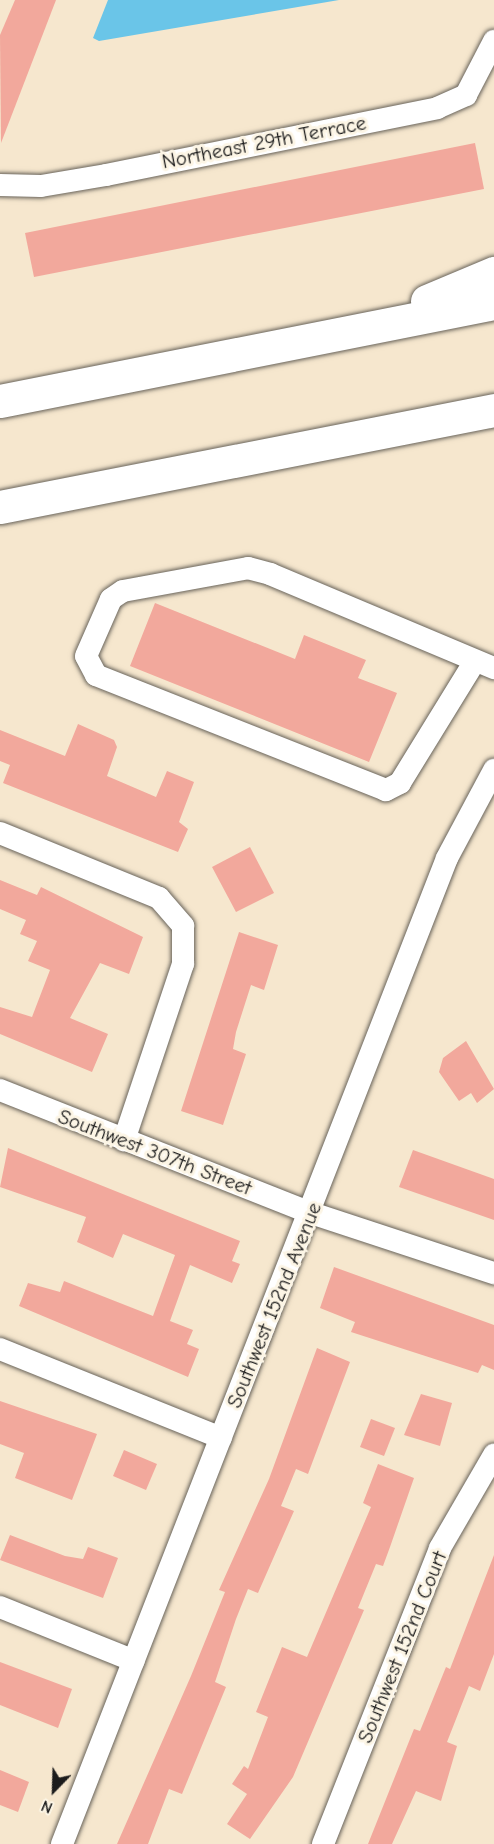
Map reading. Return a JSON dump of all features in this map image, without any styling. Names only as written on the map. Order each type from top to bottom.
[{"type":"highway","points":[[389,324],[494,273]]},
{"type":"highway","points":[[0,401],[494,303]]},
{"type":"highway","points":[[0,507],[494,410]]},
{"type":"street","name":"Northeast 29th Terrace","points":[[0,185],[41,186],[106,175],[444,106],[474,85],[494,41]]},
{"type":"street","points":[[248,568],[485,665],[400,783],[386,790],[96,675],[86,656],[111,599],[123,591],[248,568]]},
{"type":"street","name":"Southwest 152nd Avenue","points":[[62,1844],[311,1213],[447,858],[494,770]]},
{"type":"street","points":[[0,833],[159,898],[183,926],[183,964],[124,1140]]},
{"type":"street","name":"Southwest 307th Street","points":[[0,1090],[311,1213],[494,1273]]},
{"type":"street","points":[[0,1349],[221,1438]]},
{"type":"street","name":"Southwest 152nd Court","points":[[323,1844],[440,1548],[494,1455]]},
{"type":"street","points":[[0,1607],[134,1661]]},
{"type":"water","points":[[108,0],[339,0],[99,41],[93,38]]},
{"type":"building","points":[[15,0],[56,0],[1,143],[0,35]]},
{"type":"building","points":[[475,143],[484,189],[34,277],[25,233]]},
{"type":"building","points":[[155,603],[295,659],[304,635],[366,660],[358,678],[397,693],[369,762],[130,666]]},
{"type":"building","points":[[78,724],[114,740],[117,747],[107,776],[156,797],[167,771],[194,782],[179,822],[188,829],[178,852],[3,783],[10,765],[0,761],[0,730],[65,756]]},
{"type":"building","points":[[250,847],[274,893],[236,912],[212,867]]},
{"type":"building","points":[[0,880],[37,895],[41,887],[143,937],[129,974],[100,963],[70,1018],[108,1034],[92,1072],[0,1034],[0,1007],[32,1017],[50,970],[28,961],[37,941],[20,934],[26,920],[0,909]]},
{"type":"building","points":[[239,932],[278,945],[264,990],[251,985],[236,1032],[233,1049],[246,1054],[223,1125],[181,1111]]},
{"type":"building","points":[[466,1041],[494,1089],[477,1103],[471,1093],[459,1101],[439,1072],[443,1058]]},
{"type":"building","points":[[8,1148],[240,1241],[232,1261],[240,1264],[232,1283],[190,1265],[170,1321],[193,1330],[187,1344],[199,1349],[188,1377],[19,1306],[28,1283],[60,1292],[64,1281],[153,1316],[175,1255],[123,1234],[113,1258],[77,1242],[86,1217],[0,1187]]},
{"type":"building","points":[[413,1150],[494,1179],[494,1220],[399,1187]]},
{"type":"building","points":[[334,1267],[494,1325],[494,1370],[482,1365],[478,1373],[351,1332],[355,1322],[320,1308]]},
{"type":"building","points":[[317,1348],[350,1362],[308,1474],[296,1469],[281,1506],[294,1511],[258,1593],[248,1589],[236,1619],[215,1682],[226,1687],[182,1794],[169,1789],[148,1844],[117,1844],[191,1676],[225,1592],[219,1590],[269,1479]]},
{"type":"building","points":[[421,1394],[452,1403],[440,1446],[404,1435]]},
{"type":"building","points":[[0,1401],[97,1434],[72,1500],[15,1478],[24,1453],[0,1444]]},
{"type":"building","points":[[371,1419],[395,1428],[384,1456],[360,1447]]},
{"type":"building","points":[[124,1450],[157,1464],[146,1490],[113,1476]]},
{"type":"building","points":[[378,1464],[414,1478],[383,1566],[376,1564],[358,1608],[364,1610],[293,1777],[250,1839],[227,1824],[247,1794],[232,1784],[244,1766],[248,1769],[268,1717],[256,1712],[282,1647],[307,1657],[371,1507],[363,1503]]},
{"type":"building","points":[[10,1535],[65,1556],[83,1559],[88,1547],[118,1558],[103,1598],[0,1560]]},
{"type":"building","points":[[494,1555],[494,1654],[480,1691],[469,1686],[447,1742],[457,1746],[441,1801],[416,1791],[392,1844],[368,1844],[414,1729],[420,1731],[446,1667],[450,1669]]},
{"type":"building","points":[[0,1662],[72,1689],[58,1728],[0,1705]]},
{"type":"building","points":[[0,1770],[29,1782],[18,1812],[0,1805]]}]
